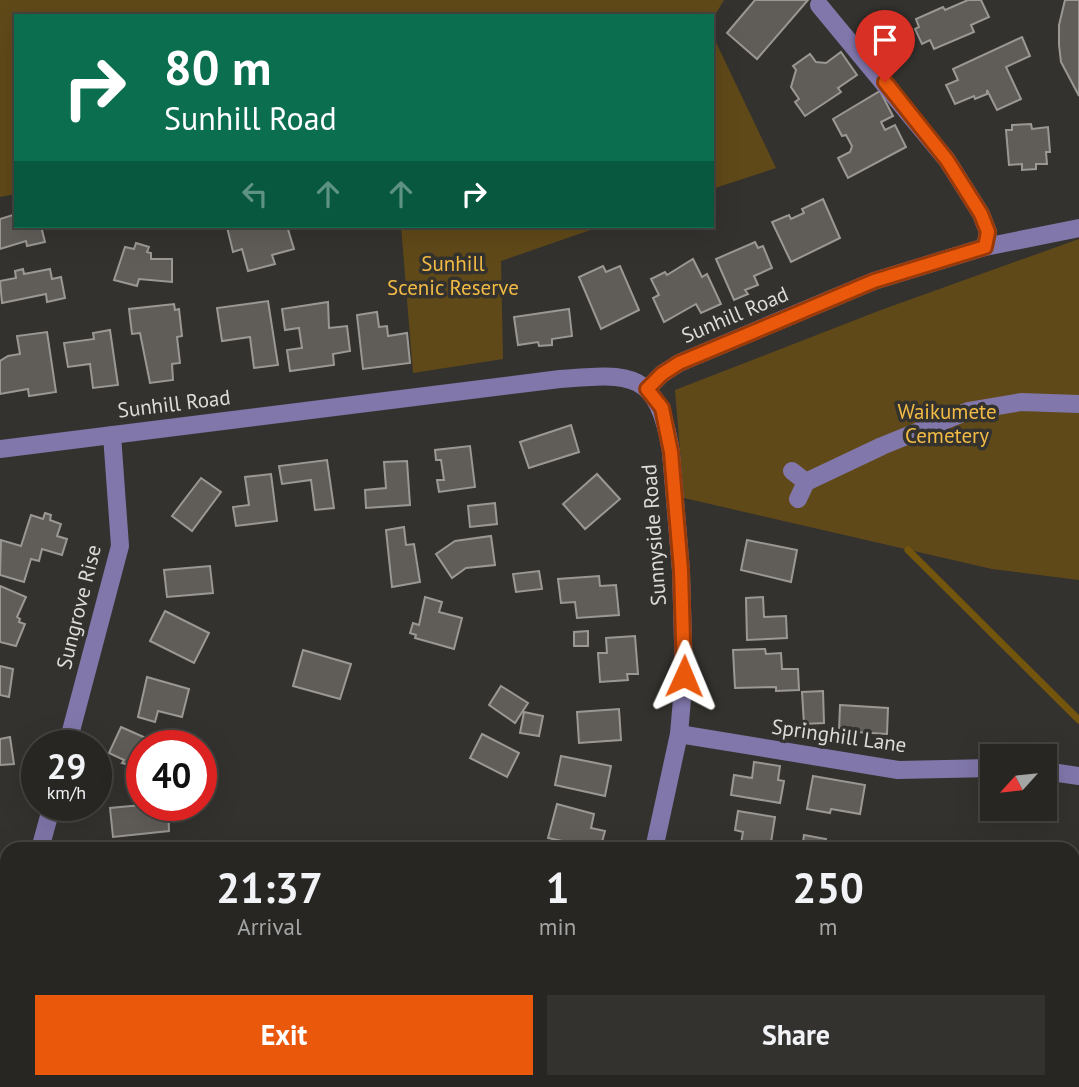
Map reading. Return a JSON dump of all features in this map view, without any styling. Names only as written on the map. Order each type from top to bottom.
[{"type":"street","points":[[819,5],[947,160],[981,214],[988,232],[985,247]]},
{"type":"street","name":"Sunhill Road","points":[[0,449],[604,374],[636,380],[647,389],[662,374],[679,363],[874,281],[985,247],[1079,228]]},
{"type":"street","name":"Sunnyside Road","points":[[647,389],[662,408],[671,452],[684,642],[679,734],[656,842]]},
{"type":"street","points":[[798,499],[799,477],[968,411],[1021,402],[1079,404]]},
{"type":"street","name":"Sungrove Rise","points":[[72,730],[120,546],[112,435]]},
{"type":"street","name":"Springhill Lane","points":[[679,734],[898,770],[980,768]]},
{"type":"street","points":[[1057,773],[1079,776]]},
{"type":"street","points":[[42,842],[48,821]]},
{"type":"green space","points":[[0,0],[724,0],[714,17],[714,14],[14,14],[14,194],[0,197]]},
{"type":"green space","points":[[714,38],[776,168],[714,188]]},
{"type":"green space","name":"Sunhill Scenic Reserve","points":[[401,228],[596,228],[501,261],[503,359],[413,373]]},
{"type":"green space","name":"Waikumete Cemetery","points":[[1079,239],[1079,580],[992,569],[684,498],[675,390],[881,310]]},
{"type":"building","points":[[755,0],[808,0],[757,59],[727,33]]},
{"type":"building","points":[[968,0],[981,0],[989,17],[971,25],[974,32],[934,49],[930,40],[922,44],[915,29],[919,27],[916,19]]},
{"type":"building","points":[[1065,0],[1079,0],[1079,96],[1061,62],[1059,25]]},
{"type":"building","points":[[1022,37],[1030,56],[1006,67],[1021,99],[997,110],[987,90],[987,94],[955,104],[946,85],[958,80],[953,69]]},
{"type":"building","points":[[841,52],[857,75],[838,88],[841,92],[805,116],[795,102],[799,99],[791,87],[796,70],[793,66],[810,54],[816,62],[826,63]]},
{"type":"building","points":[[880,91],[893,116],[881,122],[885,130],[895,125],[906,147],[848,178],[838,158],[850,152],[852,146],[846,135],[842,136],[833,119]]},
{"type":"building","points":[[1031,124],[1032,129],[1048,127],[1050,152],[1046,152],[1047,164],[1036,164],[1036,169],[1022,170],[1022,164],[1009,165],[1006,130],[1012,130],[1012,125]]},
{"type":"building","points":[[823,199],[840,238],[791,262],[772,222],[789,215],[791,219],[804,213],[802,209]]},
{"type":"building","points":[[14,215],[14,228],[42,228],[45,242],[27,246],[26,241],[0,249],[0,219]]},
{"type":"building","points":[[227,228],[288,228],[294,249],[272,255],[275,264],[248,271],[242,249],[233,252]]},
{"type":"building","points":[[755,242],[758,248],[763,246],[772,268],[754,276],[758,285],[745,290],[748,294],[734,300],[716,259]]},
{"type":"building","points":[[136,243],[149,247],[147,252],[151,253],[151,259],[172,259],[172,282],[139,279],[137,286],[114,280],[125,247],[134,249]]},
{"type":"building","points":[[693,259],[702,277],[707,274],[721,304],[701,313],[696,304],[664,322],[653,298],[659,295],[651,279],[665,272],[667,275]]},
{"type":"building","points":[[603,266],[606,272],[620,266],[639,310],[601,329],[579,277]]},
{"type":"building","points":[[23,269],[24,274],[50,269],[52,279],[61,277],[65,298],[47,302],[46,294],[2,303],[0,281],[16,278],[15,271]]},
{"type":"building","points":[[268,301],[278,365],[254,368],[250,337],[222,341],[217,308]]},
{"type":"building","points":[[328,302],[329,328],[347,326],[350,351],[333,354],[334,365],[290,371],[287,350],[302,348],[299,328],[285,330],[282,309]]},
{"type":"building","points":[[174,304],[175,310],[179,309],[182,336],[177,337],[180,363],[172,364],[173,380],[150,383],[140,333],[132,334],[129,309]]},
{"type":"building","points":[[569,309],[572,336],[552,339],[552,345],[539,346],[538,342],[518,345],[514,317]]},
{"type":"building","points":[[377,312],[379,327],[387,326],[388,336],[407,333],[410,363],[363,369],[357,315]]},
{"type":"building","points":[[110,330],[118,385],[93,388],[90,364],[68,367],[64,343],[94,339],[93,333]]},
{"type":"building","points":[[47,332],[56,392],[29,396],[28,389],[0,394],[0,361],[20,354],[17,336]]},
{"type":"building","points":[[571,425],[579,452],[529,468],[520,442]]},
{"type":"building","points":[[470,446],[475,487],[439,492],[437,480],[444,480],[441,460],[436,460],[435,450]]},
{"type":"building","points":[[327,460],[334,508],[315,510],[311,480],[282,484],[279,466]]},
{"type":"building","points":[[407,461],[410,505],[366,508],[365,490],[386,488],[384,462]]},
{"type":"building","points":[[271,474],[277,521],[236,526],[233,507],[249,505],[245,477]]},
{"type":"building","points":[[597,474],[620,499],[585,529],[563,504]]},
{"type":"building","points":[[201,478],[221,492],[192,531],[172,516]]},
{"type":"building","points":[[495,503],[497,524],[470,527],[468,506]]},
{"type":"building","points":[[45,513],[51,515],[50,520],[61,524],[57,536],[67,539],[62,555],[42,549],[39,561],[31,559],[24,582],[0,575],[1,540],[21,546],[31,515],[43,519]]},
{"type":"building","points":[[404,527],[406,545],[414,544],[420,582],[392,587],[386,530]]},
{"type":"building","points":[[491,536],[495,565],[466,568],[452,578],[436,554],[455,541]]},
{"type":"building","points":[[747,540],[797,550],[791,582],[741,570]]},
{"type":"building","points":[[210,566],[213,593],[167,597],[164,570]]},
{"type":"building","points":[[539,571],[542,589],[516,592],[513,574]]},
{"type":"building","points":[[599,576],[600,586],[616,585],[619,615],[577,618],[575,602],[561,603],[558,579]]},
{"type":"building","points":[[0,586],[26,597],[17,617],[19,622],[25,624],[16,646],[0,642]]},
{"type":"building","points":[[425,597],[442,602],[439,612],[462,618],[454,649],[415,638],[416,635],[410,633],[413,623],[419,625]]},
{"type":"building","points":[[763,597],[764,617],[786,616],[787,638],[747,640],[746,598]]},
{"type":"building","points":[[165,611],[209,633],[194,663],[150,641]]},
{"type":"building","points":[[588,631],[588,646],[574,646],[574,632]]},
{"type":"building","points":[[635,636],[638,674],[627,674],[628,680],[600,682],[598,653],[607,653],[606,638]]},
{"type":"building","points":[[765,649],[766,654],[781,653],[782,669],[798,669],[799,690],[776,691],[776,687],[735,688],[733,650]]},
{"type":"building","points":[[303,650],[351,664],[340,699],[293,686]]},
{"type":"building","points":[[0,666],[13,669],[9,697],[0,695]]},
{"type":"building","points":[[147,677],[189,689],[182,717],[158,711],[155,722],[138,717]]},
{"type":"building","points":[[501,686],[528,703],[515,723],[489,705]]},
{"type":"building","points":[[823,691],[824,723],[804,724],[802,692]]},
{"type":"building","points":[[840,705],[888,708],[887,734],[839,731]]},
{"type":"building","points":[[619,709],[621,740],[579,743],[577,712]]},
{"type":"building","points":[[524,712],[543,716],[539,736],[520,733]]},
{"type":"building","points":[[121,727],[128,730],[126,764],[122,763],[124,760],[112,754],[112,746]]},
{"type":"building","points":[[482,734],[519,753],[507,777],[470,758]]},
{"type":"building","points":[[10,737],[14,764],[0,765],[0,739]]},
{"type":"building","points":[[561,756],[611,766],[605,796],[555,785]]},
{"type":"building","points":[[754,762],[780,766],[778,780],[784,781],[780,803],[731,795],[734,775],[752,778]]},
{"type":"building","points":[[813,776],[865,785],[860,814],[831,809],[830,813],[807,809]]},
{"type":"building","points":[[557,804],[594,814],[591,828],[605,831],[602,842],[567,842],[548,838]]},
{"type":"building","points":[[126,806],[126,821],[169,821],[169,831],[113,837],[112,808]]},
{"type":"building","points":[[738,811],[775,817],[771,842],[741,842],[743,832],[735,830]]},
{"type":"building","points":[[804,835],[826,839],[825,842],[803,842]]},
{"type":"waterway","points":[[908,550],[1079,720]]},
{"type":"route","points":[[684,676],[681,570],[671,452],[662,408],[647,389],[662,374],[704,352],[874,281],[985,247],[988,232],[981,214],[947,160],[885,82]]}]
